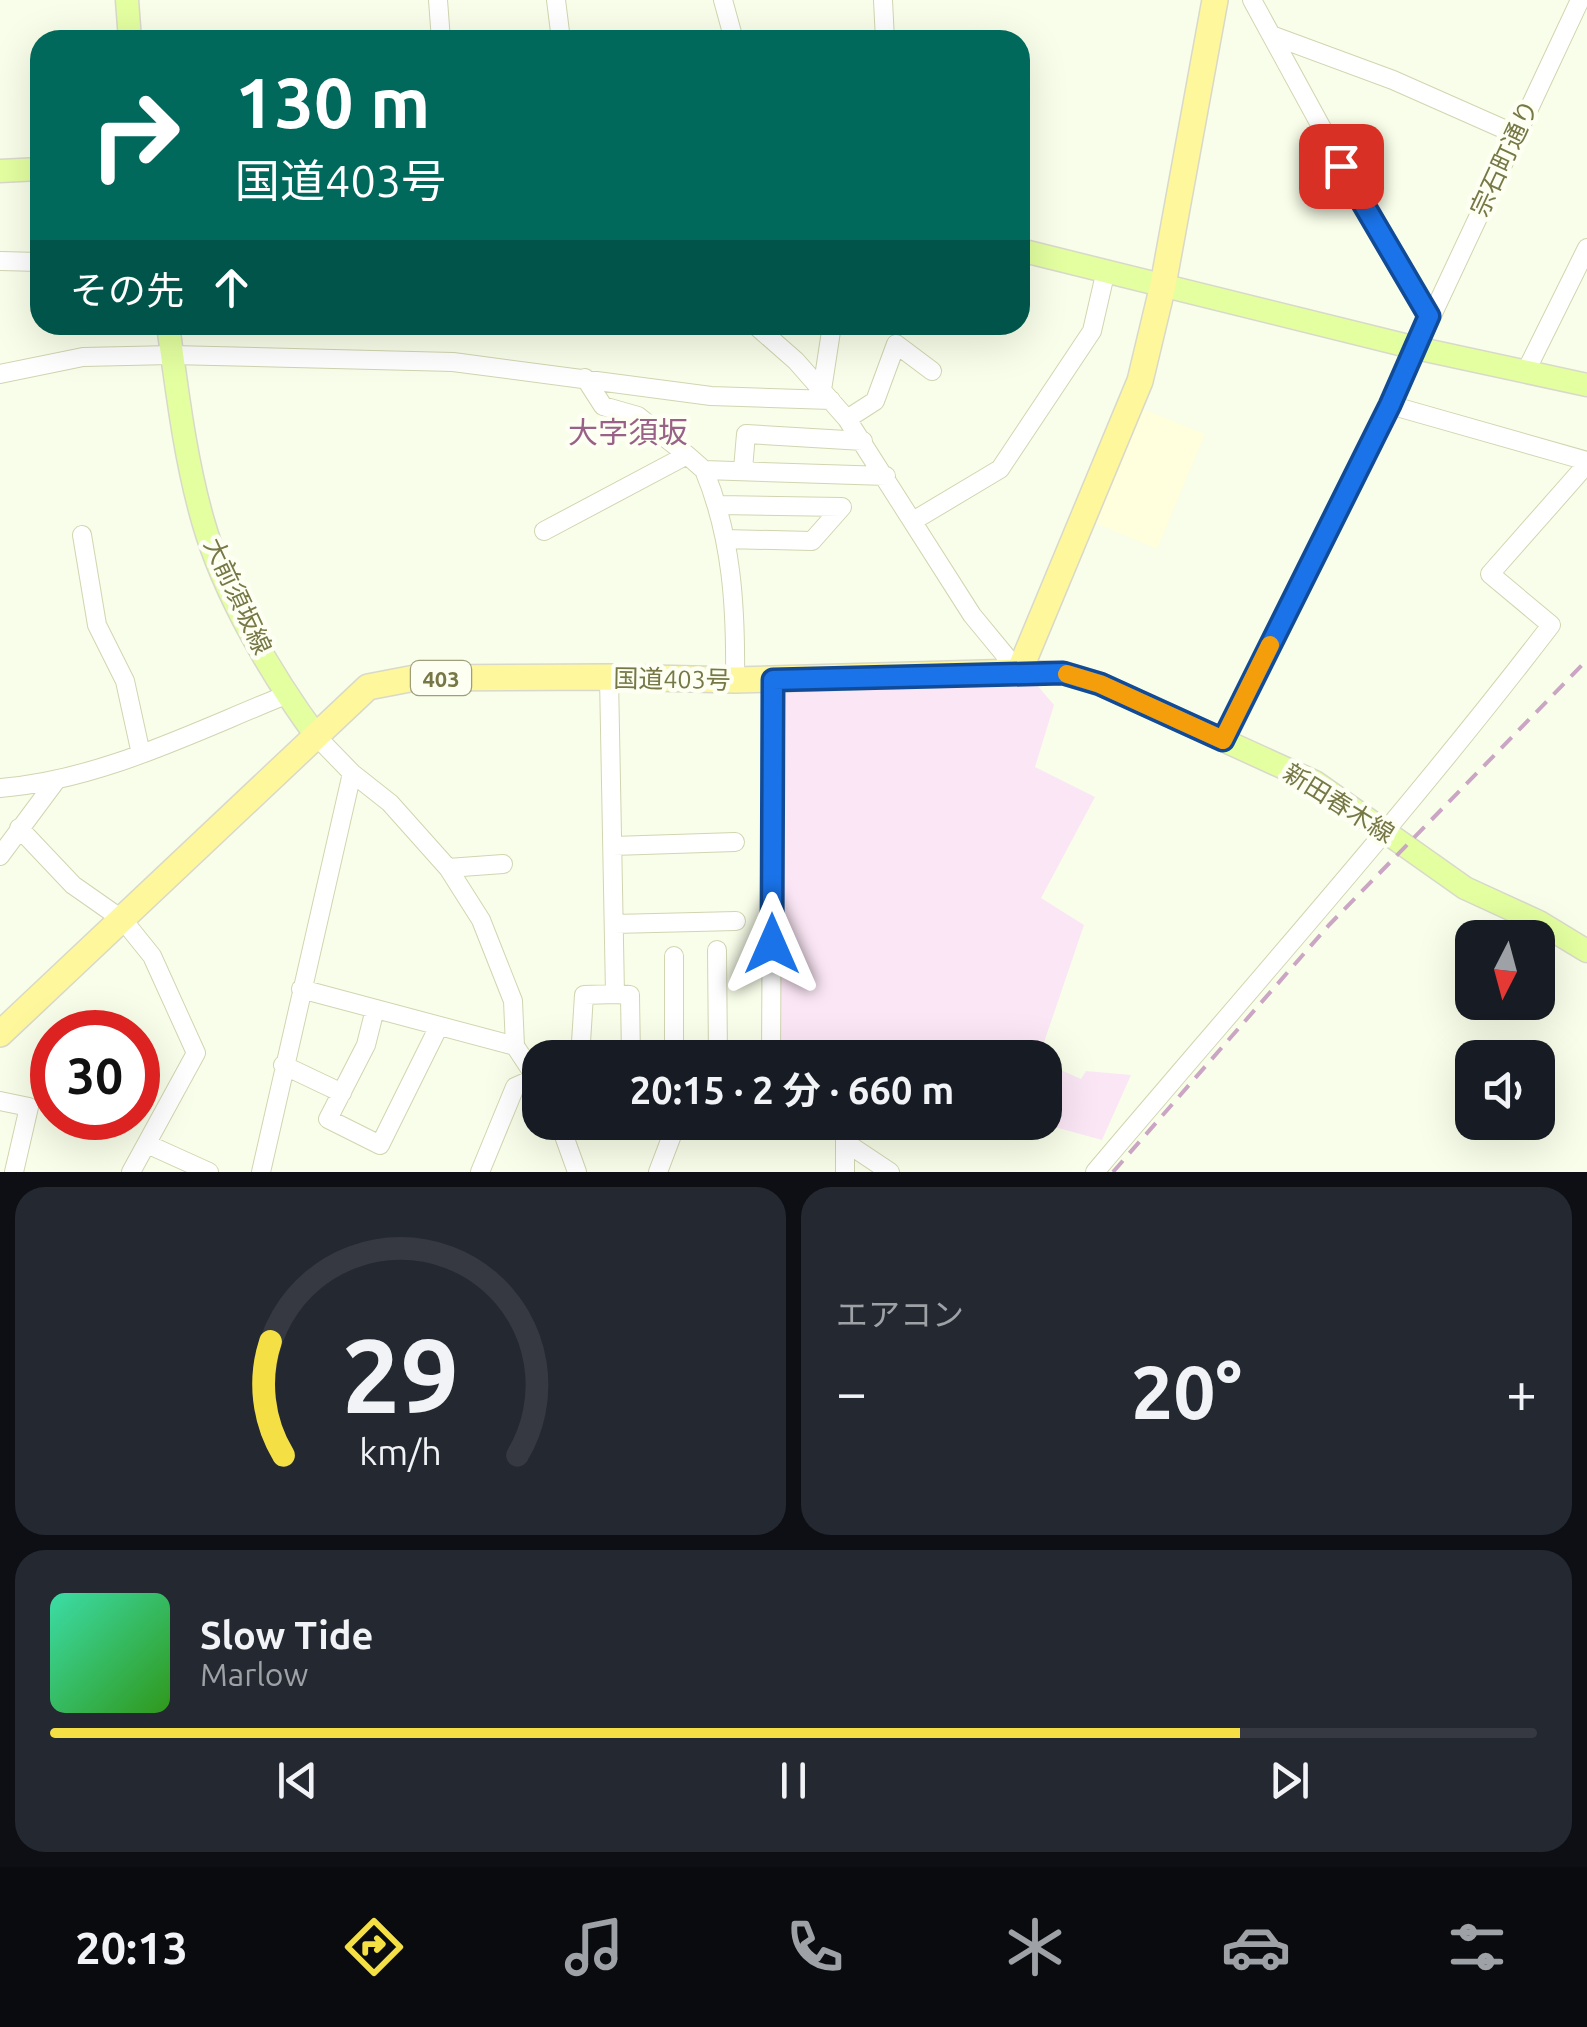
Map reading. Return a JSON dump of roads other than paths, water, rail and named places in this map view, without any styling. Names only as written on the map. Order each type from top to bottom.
[{"type":"highway","points":[[1019,672],[1140,381],[1163,285],[1214,0]]},
{"type":"highway","name":"国道403号","points":[[0,1034],[368,688],[414,678],[773,680],[1019,672]]},
{"type":"main road","points":[[127,0],[129,30]]},
{"type":"main road","points":[[0,171],[30,170]]},
{"type":"main road","points":[[1030,252],[1587,386]]},
{"type":"main road","name":"大前須坂線","points":[[169,335],[203,522],[220,568],[286,695],[317,737]]},
{"type":"main road","name":"新田春木線","points":[[1019,672],[1063,673],[1100,684],[1315,782],[1465,888],[1539,922],[1587,951]]},
{"type":"street","points":[[438,0],[440,30]]},
{"type":"street","points":[[556,0],[560,30]]},
{"type":"street","points":[[724,0],[732,30]]},
{"type":"street","points":[[882,0],[884,30]]},
{"type":"street","points":[[1252,0],[1394,262],[1429,316]]},
{"type":"street","name":"宗石町通り","points":[[1416,348],[1580,0]]},
{"type":"street","points":[[1271,35],[1394,80],[1515,134]]},
{"type":"street","points":[[1526,371],[1587,248]]},
{"type":"street","points":[[0,261],[30,262]]},
{"type":"street","points":[[913,521],[1000,469],[1092,331],[1106,270]]},
{"type":"street","points":[[767,335],[796,360],[847,419],[972,615],[1019,672]]},
{"type":"street","points":[[827,395],[831,335]]},
{"type":"street","points":[[847,419],[875,401],[896,344],[932,371]]},
{"type":"street","points":[[1223,740],[1416,348]]},
{"type":"street","points":[[0,374],[83,357],[172,355],[454,362],[711,396],[827,395]]},
{"type":"street","points":[[585,378],[603,406],[638,416],[704,470],[719,505],[725,539],[736,620],[735,680]]},
{"type":"street","points":[[1095,1172],[1386,830],[1551,625],[1490,574],[1587,462],[1390,405]]},
{"type":"street","points":[[744,469],[746,434],[863,441]]},
{"type":"street","points":[[544,531],[686,455]]},
{"type":"street","points":[[704,470],[886,476]]},
{"type":"street","points":[[719,505],[842,507],[812,540],[725,539]]},
{"type":"street","points":[[82,536],[97,625],[125,681],[141,754]]},
{"type":"street","points":[[608,677],[614,994]]},
{"type":"street","points":[[771,1040],[773,680]]},
{"type":"street","points":[[0,788],[55,782],[141,754],[286,695]]},
{"type":"street","points":[[317,737],[352,773],[390,803],[448,868],[481,920],[513,1001],[516,1046],[522,1055]]},
{"type":"street","points":[[263,1172],[283,1066],[352,773]]},
{"type":"street","points":[[0,856],[55,782]]},
{"type":"street","points":[[19,828],[73,884],[123,920],[152,956],[196,1053],[131,1172]]},
{"type":"street","points":[[613,846],[735,842]]},
{"type":"street","points":[[448,868],[504,864]]},
{"type":"street","points":[[614,924],[736,921]]},
{"type":"street","points":[[717,950],[718,1040]]},
{"type":"street","points":[[674,956],[674,1040]]},
{"type":"street","points":[[301,990],[516,1046]]},
{"type":"street","points":[[581,1040],[584,996],[614,994],[630,995],[631,1040]]},
{"type":"street","points":[[376,1009],[366,1045],[328,1120],[380,1145],[438,1026]]},
{"type":"street","points":[[283,1066],[342,1093]]},
{"type":"street","points":[[480,1172],[515,1087],[522,1085]]},
{"type":"street","points":[[0,1101],[29,1108],[14,1172]]},
{"type":"street","points":[[565,1140],[577,1172]]},
{"type":"street","points":[[658,1172],[670,1140]]},
{"type":"street","points":[[844,1140],[844,1172]]},
{"type":"street","points":[[853,1140],[890,1172]]},
{"type":"street","points":[[146,1144],[209,1172]]},
{"type":"railway","points":[[1113,1172],[1329,925],[1587,660]]},
{"type":"district","name":"大字須坂","points":[[628,432]]}]
